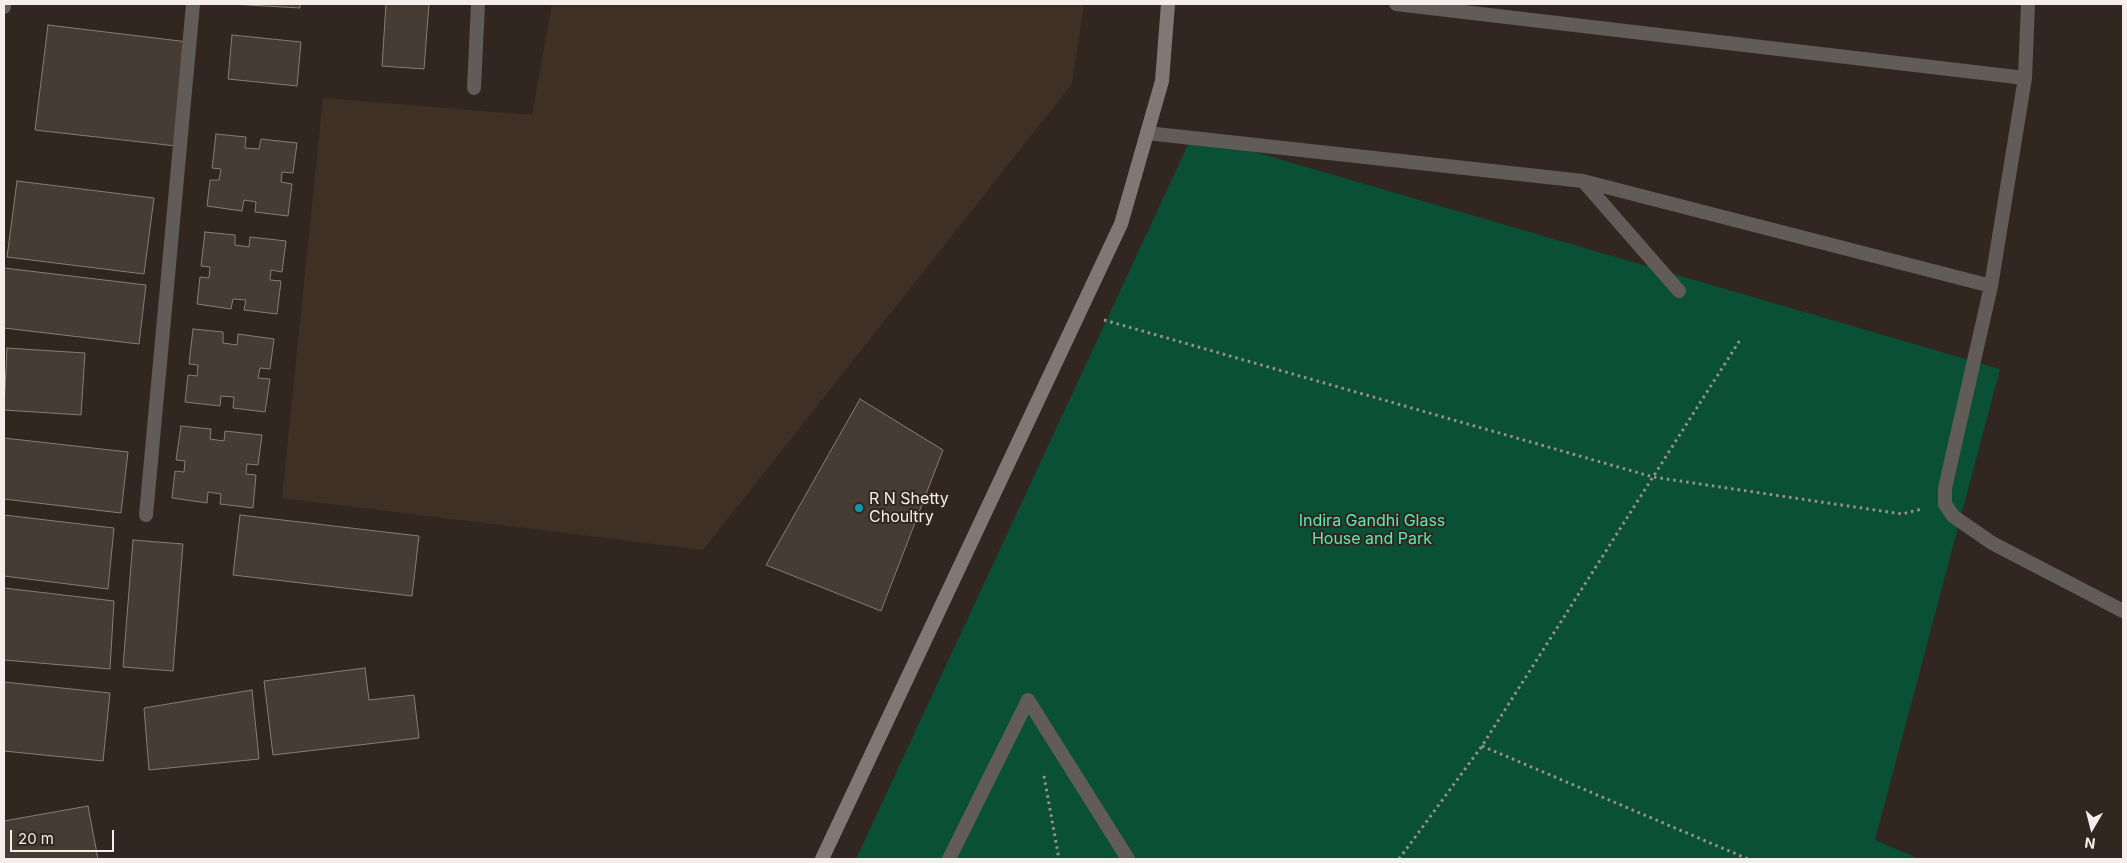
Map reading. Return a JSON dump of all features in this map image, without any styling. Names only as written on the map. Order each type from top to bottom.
[{"type":"main road","points":[[822,859],[1121,224],[1162,81],[1168,4]]},
{"type":"street","points":[[146,515],[193,4]]},
{"type":"street","points":[[474,88],[478,4]]},
{"type":"street","points":[[1396,4],[2025,78]]},
{"type":"street","points":[[2028,4],[2025,78],[1991,286],[1945,488],[1945,504],[1953,516],[1992,543],[2123,611]]},
{"type":"street","points":[[1147,133],[1583,181],[1991,286]]},
{"type":"street","points":[[1583,181],[1679,291]]},
{"type":"street","points":[[949,859],[1028,700],[1128,859]]},
{"type":"path","points":[[1079,313],[1653,477],[1902,514],[1945,504]]},
{"type":"path","points":[[1399,859],[1482,746],[1740,340]]},
{"type":"path","points":[[1482,746],[1748,859]]},
{"type":"path","points":[[1044,774],[1060,859]]},
{"type":"shaded area","points":[[552,4],[1084,4],[1072,84],[703,550],[282,498],[323,98],[532,115]]},
{"type":"green space","name":"Indira Gandhi Glass House and Park","points":[[1193,134],[2000,369],[1875,840],[1920,859],[856,859]]},
{"type":"building","points":[[230,4],[300,4],[300,8]]},
{"type":"building","points":[[386,4],[429,4],[424,69],[382,66]]},
{"type":"building","points":[[48,25],[188,42],[176,146],[35,130]]},
{"type":"building","points":[[232,35],[301,42],[297,86],[228,79]]},
{"type":"building","points":[[216,134],[246,137],[245,148],[259,149],[261,139],[297,143],[293,173],[282,172],[281,182],[292,184],[288,216],[255,212],[256,202],[244,200],[242,211],[207,206],[210,180],[219,180],[221,169],[212,168]]},
{"type":"building","points":[[17,181],[154,198],[144,274],[7,257]]},
{"type":"building","points":[[205,232],[235,235],[235,245],[249,247],[250,237],[286,241],[282,272],[271,270],[270,280],[281,281],[277,314],[244,310],[246,300],[233,299],[231,309],[197,304],[200,277],[209,278],[210,267],[201,266]]},
{"type":"building","points":[[4,268],[146,285],[139,344],[4,328]]},
{"type":"building","points":[[193,329],[223,332],[223,343],[237,345],[238,334],[274,339],[270,369],[260,368],[258,378],[270,379],[265,412],[233,408],[234,397],[221,396],[220,406],[185,402],[188,375],[197,376],[198,365],[189,364]]},
{"type":"building","points":[[7,348],[85,353],[81,415],[4,410]]},
{"type":"building","name":"R N Shetty Choultry","points":[[860,399],[943,450],[881,611],[766,565]]},
{"type":"building","points":[[181,426],[211,429],[210,439],[224,441],[225,431],[262,435],[258,465],[247,464],[246,474],[256,475],[253,508],[220,504],[221,494],[208,492],[207,503],[172,498],[175,471],[184,472],[185,461],[176,460]]},
{"type":"building","points":[[4,438],[128,452],[121,513],[4,499]]},
{"type":"building","points":[[4,515],[114,528],[108,589],[4,576]]},
{"type":"building","points":[[240,515],[419,536],[412,596],[233,575]]},
{"type":"building","points":[[133,540],[183,544],[173,671],[123,667]]},
{"type":"building","points":[[4,588],[114,601],[110,669],[4,660]]},
{"type":"building","points":[[365,668],[369,700],[414,695],[419,738],[273,755],[264,681]]},
{"type":"building","points":[[4,682],[110,693],[103,761],[4,751]]},
{"type":"building","points":[[252,690],[259,759],[149,770],[144,708]]},
{"type":"building","points":[[88,806],[98,859],[4,859],[4,821]]},
{"type":"place","name":"R N Shetty Choultry","points":[[859,508]]}]
